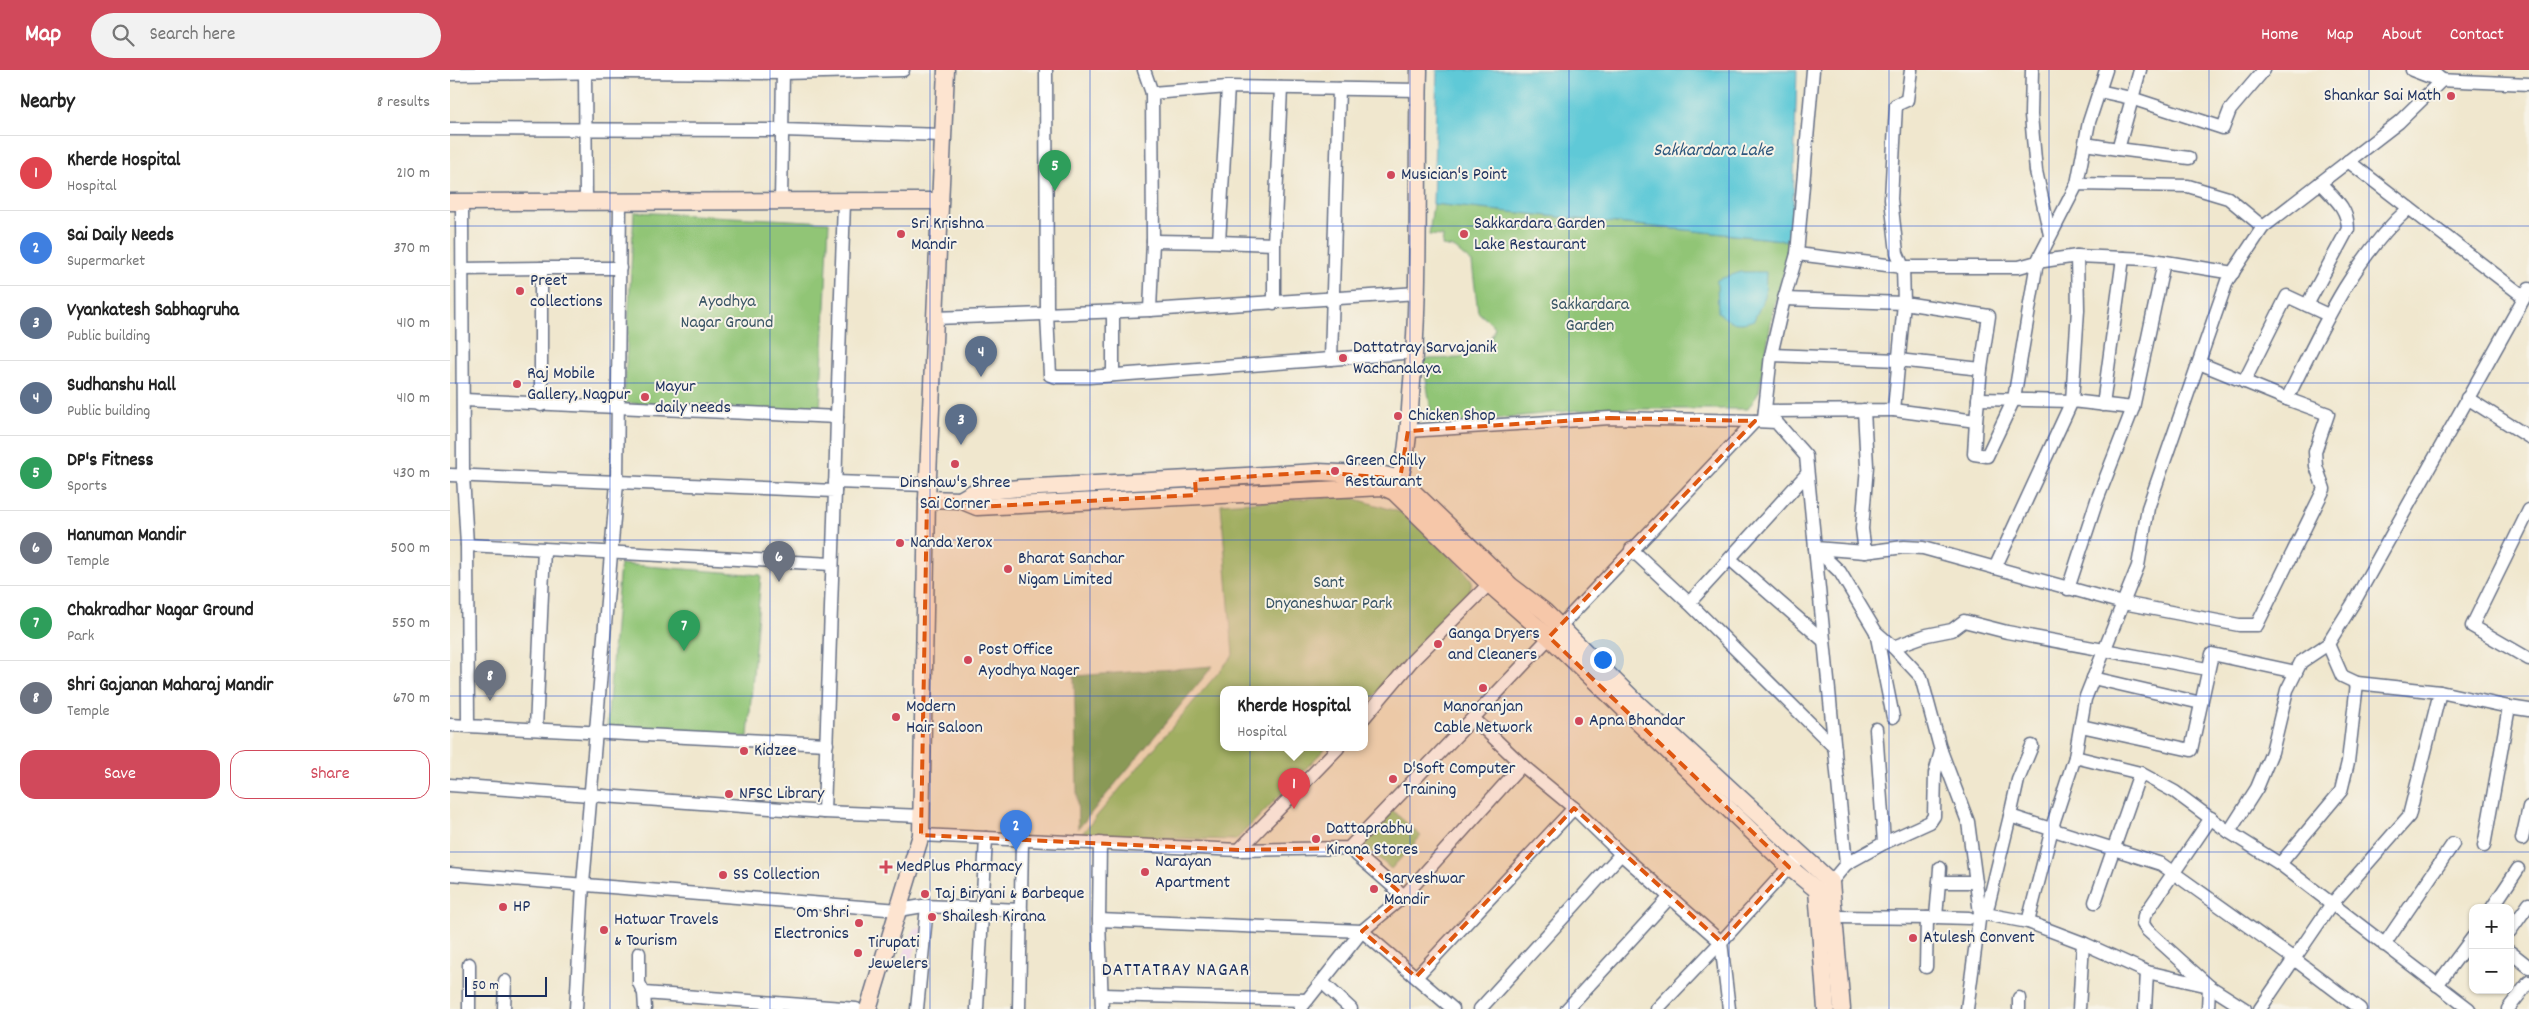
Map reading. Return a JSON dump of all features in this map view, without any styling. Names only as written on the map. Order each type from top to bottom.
[{"type":"main road","points":[[868,1009],[921,835],[927,492],[946,70]]},
{"type":"main road","points":[[1397,486],[1408,431],[1415,352],[1418,293],[1419,70]]},
{"type":"main road","points":[[456,202],[939,201]]},
{"type":"main road","points":[[927,492],[960,500],[977,507],[1195,488],[1397,486],[1453,539],[1511,586],[1554,632],[1789,867],[1824,886]]},
{"type":"main road","points":[[1453,539],[1489,584],[1554,632],[1803,854],[1824,886],[1835,917],[1842,1009]]},
{"type":"main road","points":[[1824,886],[1826,1009]]},
{"type":"street","points":[[450,74],[903,70]]},
{"type":"street","points":[[1046,70],[1047,315],[1048,369],[1050,375],[1057,377],[1113,375],[1415,352]]},
{"type":"street","points":[[1144,70],[1152,93],[1153,241],[1150,310]]},
{"type":"street","points":[[1350,848],[1631,549],[1761,418],[1771,355],[1784,298],[1797,254],[1813,70]]},
{"type":"street","points":[[1894,410],[1904,303],[1903,267],[1897,253],[1891,199],[1892,153],[1896,105],[1907,100],[1910,70]]},
{"type":"street","points":[[2032,70],[2032,115],[2036,171],[2050,235]]},
{"type":"street","points":[[1784,298],[1904,303],[1989,316],[1981,370],[1974,454],[1987,456],[2014,399],[2037,262],[2077,184],[2085,144],[2106,70]]},
{"type":"street","points":[[2118,149],[2140,70]]},
{"type":"street","points":[[2099,91],[2131,98],[2223,128],[2230,110],[2264,70]]},
{"type":"street","points":[[2412,70],[2442,80],[2529,84]]},
{"type":"street","points":[[2430,70],[2442,80]]},
{"type":"street","points":[[781,202],[783,71]]},
{"type":"street","points":[[585,73],[586,202]]},
{"type":"street","points":[[2028,922],[2053,828],[2075,758],[2085,699],[2138,566],[2148,508],[2227,281],[2264,226],[2399,122],[2442,80]]},
{"type":"street","points":[[1152,93],[1228,87],[1418,90]]},
{"type":"street","points":[[1218,242],[1228,87]]},
{"type":"street","points":[[1274,303],[1274,244],[1281,88]]},
{"type":"street","points":[[1331,359],[1339,89]]},
{"type":"street","points":[[450,129],[782,130],[942,135]]},
{"type":"street","points":[[2085,144],[2189,158]]},
{"type":"street","points":[[2229,832],[2257,788],[2272,752],[2286,690],[2301,662],[2328,644],[2354,602],[2526,293],[2348,162]]},
{"type":"street","points":[[2307,305],[2348,229],[2348,217],[2345,209],[2320,183]]},
{"type":"street","points":[[2077,184],[2188,186],[2228,198],[2264,226]]},
{"type":"street","points":[[456,202],[463,269],[463,475],[467,545],[468,726]]},
{"type":"street","points":[[576,1009],[583,884],[617,483],[620,202]]},
{"type":"street","points":[[824,812],[844,202]]},
{"type":"street","points":[[2287,400],[2328,315],[2372,249],[2395,220],[2409,208]]},
{"type":"street","points":[[1153,241],[1274,244]]},
{"type":"street","points":[[1797,254],[1903,267],[2019,267],[2037,262],[2077,256],[2123,258],[2164,262],[2233,273]]},
{"type":"street","points":[[1995,568],[2072,402],[2078,310],[2077,256]]},
{"type":"street","points":[[2103,405],[2123,258]]},
{"type":"street","points":[[2068,589],[2097,500],[2133,408],[2164,262]]},
{"type":"street","points":[[541,268],[541,405]]},
{"type":"street","points":[[463,269],[620,268]]},
{"type":"street","points":[[934,318],[1113,312],[1418,293]]},
{"type":"street","points":[[2244,382],[2287,296],[2328,315]]},
{"type":"street","points":[[1113,312],[1113,375]]},
{"type":"street","points":[[1771,355],[1898,360],[1981,370]]},
{"type":"street","points":[[1815,548],[1865,552],[1904,547],[1922,548],[2123,604],[2202,620],[2239,625],[2257,625],[2324,489],[2316,466],[2315,452],[2328,414],[2287,400],[2199,363]]},
{"type":"street","points":[[2467,398],[2529,437]]},
{"type":"street","points":[[1978,400],[2014,399],[2133,408]]},
{"type":"street","points":[[464,400],[838,417]]},
{"type":"street","points":[[1408,431],[1610,418],[1761,418],[1864,410],[1894,410],[1976,421]]},
{"type":"street","points":[[1864,410],[1868,466],[1862,529],[1865,552]]},
{"type":"street","points":[[1761,418],[1776,422],[1806,456],[1846,864]]},
{"type":"street","points":[[1689,604],[1808,474]]},
{"type":"street","points":[[450,475],[617,483],[835,486],[927,492]]},
{"type":"street","points":[[2529,510],[2472,626],[2529,659]]},
{"type":"street","points":[[467,545],[832,564]]},
{"type":"street","points":[[1815,548],[1840,572],[1876,632],[1921,677],[1941,751],[1968,822],[1976,882],[1978,915]]},
{"type":"street","points":[[536,728],[544,549]]},
{"type":"street","points":[[1631,549],[1834,748]]},
{"type":"street","points":[[1730,559],[1824,641]]},
{"type":"street","points":[[1368,713],[1412,661],[1489,584]]},
{"type":"street","points":[[1893,647],[1927,634],[1952,630],[1964,621],[2007,632],[2207,670]]},
{"type":"street","points":[[1876,632],[1893,717]]},
{"type":"street","points":[[2328,644],[2342,676],[2357,683],[2440,692],[2529,710]]},
{"type":"street","points":[[2081,726],[2191,750],[2212,654],[2296,672]]},
{"type":"street","points":[[2093,678],[2201,703]]},
{"type":"street","points":[[2280,864],[2341,791],[2348,762],[2357,683]]},
{"type":"street","points":[[2260,1009],[2331,905],[2409,816],[2440,692]]},
{"type":"street","points":[[2484,846],[2509,707]]},
{"type":"street","points":[[1473,718],[1522,765],[1574,808],[1621,854],[1721,942],[1728,1009]]},
{"type":"street","points":[[450,725],[827,744]]},
{"type":"street","points":[[1876,729],[1884,843]]},
{"type":"street","points":[[1966,1009],[1978,915],[2010,816],[2018,780],[2032,746]]},
{"type":"street","points":[[1239,850],[1335,751]]},
{"type":"street","points":[[1824,886],[1846,864],[1884,843],[1930,822],[1934,816],[1936,773],[1941,751]]},
{"type":"street","points":[[2075,758],[2140,773],[2175,792],[2229,832],[2280,864],[2464,1008]]},
{"type":"street","points":[[1102,996],[1303,1005],[1362,931],[1404,896],[1522,765]]},
{"type":"street","points":[[2096,902],[2140,773]]},
{"type":"street","points":[[450,785],[590,797],[824,812],[922,816]]},
{"type":"street","points":[[2522,839],[2529,807]]},
{"type":"street","points":[[1416,977],[1574,808]]},
{"type":"street","points":[[2010,816],[2053,828],[2161,864],[2294,959],[2360,1009]]},
{"type":"street","points":[[2211,818],[2172,872],[2144,916],[2143,924],[2146,930],[2209,986],[2245,1009]]},
{"type":"street","points":[[921,835],[986,838],[1022,842],[1100,843],[1239,850],[1350,848],[1404,896]]},
{"type":"street","points":[[977,1009],[986,838]]},
{"type":"street","points":[[1019,1009],[1022,842]]},
{"type":"street","points":[[1100,843],[1099,920],[1102,1009]]},
{"type":"street","points":[[2384,945],[2453,844]]},
{"type":"street","points":[[1480,1009],[1621,854]]},
{"type":"street","points":[[1657,1009],[1803,854]]},
{"type":"street","points":[[1926,967],[1940,868]]},
{"type":"street","points":[[2495,904],[2518,869]]},
{"type":"street","points":[[450,874],[899,910],[928,906],[1021,910]]},
{"type":"street","points":[[1939,882],[1976,882]]},
{"type":"street","points":[[1567,1009],[1670,897]]},
{"type":"street","points":[[2514,925],[2529,904]]},
{"type":"street","points":[[917,1009],[928,906]]},
{"type":"street","points":[[1835,917],[1978,915],[2028,922],[2147,972],[2209,986]]},
{"type":"street","points":[[1099,920],[1362,931],[1454,1009]]},
{"type":"street","points":[[2437,985],[2469,942]]},
{"type":"street","points":[[2079,1009],[2083,944]]},
{"type":"street","points":[[639,953],[639,983],[644,994],[645,1009]]},
{"type":"street","points":[[2514,955],[2529,967]]},
{"type":"street","points":[[469,964],[469,1009]]},
{"type":"street","points":[[2145,1009],[2147,972]]},
{"type":"street","points":[[504,1009],[505,981]]},
{"type":"street","points":[[1322,982],[1351,1009]]},
{"type":"street","points":[[2508,1009],[2529,982]]},
{"type":"street","points":[[2208,1009],[2209,986]]},
{"type":"street","points":[[644,994],[719,1004],[856,1009]]},
{"type":"highlighted area","points":[[1610,418],[1755,421],[1549,637],[1789,867],[1721,942],[1574,808],[1416,977],[1362,931],[1404,896],[1349,848],[1239,850],[921,835],[927,499],[960,500],[977,507],[1196,495],[1195,480],[1318,472],[1400,479],[1408,431]]},
{"type":"shaded area","points":[[914,928],[924,928],[909,965],[901,961]]},
{"type":"green space","name":"Sakkardara Garden","points":[[1433,204],[1792,241],[1773,311],[1759,392],[1748,409],[1591,409],[1433,425],[1423,359],[1459,358],[1489,343],[1495,327],[1478,312],[1472,263],[1454,248],[1442,246],[1443,236],[1429,235]]},
{"type":"green space","name":"Ayodhya Nagar Ground","points":[[634,212],[829,222],[820,413],[624,403]]},
{"type":"green space","name":"Sant Dnyaneshwar Park","points":[[1346,496],[1403,513],[1462,567],[1472,581],[1469,594],[1368,703],[1368,686],[1220,686],[1220,751],[1323,751],[1236,840],[1080,836],[1233,655],[1221,504]]},
{"type":"green space","points":[[620,564],[761,575],[748,737],[607,726]]},
{"type":"green space","points":[[1213,666],[1078,829],[1074,676]]},
{"type":"green space","points":[[1392,810],[1421,836],[1391,869],[1362,843]]},
{"type":"water","name":"Sakkardara Lake","points":[[1437,70],[1797,70],[1792,241],[1433,204]]},
{"type":"water","points":[[1741,272],[1766,272],[1765,296],[1754,320],[1738,323],[1726,319],[1718,312],[1717,280]]},
{"type":"place","name":"Shankar Sai Math","points":[[2451,96]]},
{"type":"place","name":"Musician's Point","points":[[1391,175]]},
{"type":"place","name":"DP's Fitness","points":[[1055,191]]},
{"type":"place","name":"Sri Krishna Mandir","points":[[901,234]]},
{"type":"place","name":"Sakkardara Garden Lake Restaurant","points":[[1464,234]]},
{"type":"place","name":"Preet collections","points":[[520,291]]},
{"type":"place","name":"Dattatray Sarvajanik Wachanalaya","points":[[1343,358]]},
{"type":"place","name":"Sudhanshu Hall","points":[[981,377]]},
{"type":"place","name":"Raj Mobile Gallery, Nagpur","points":[[517,384]]},
{"type":"place","name":"Mayur daily needs","points":[[645,397]]},
{"type":"place","name":"Chicken Shop","points":[[1398,416]]},
{"type":"place","name":"Vyankatesh Sabhagruha","points":[[961,445]]},
{"type":"place","name":"Dinshaw's Shree Sai Corner","points":[[955,464]]},
{"type":"place","name":"Green Chilly Restaurant","points":[[1335,471]]},
{"type":"place","name":"Nanda Xerox","points":[[900,543]]},
{"type":"place","name":"Bharat Sanchar Nigam Limited","points":[[1008,569]]},
{"type":"place","name":"Hanuman Mandir","points":[[779,582]]},
{"type":"place","name":"Ganga Dryers and Cleaners","points":[[1438,644]]},
{"type":"place","name":"Chakradhar Nagar Ground","points":[[684,651]]},
{"type":"place","name":"Post Office Ayodhya Nager","points":[[968,660]]},
{"type":"place","name":"Manoranjan Cable Network","points":[[1483,688]]},
{"type":"place","name":"Shri Gajanan Maharaj Mandir","points":[[490,701]]},
{"type":"place","name":"Modern Hair Saloon","points":[[896,717]]},
{"type":"place","name":"Apna Bhandar","points":[[1579,721]]},
{"type":"place","name":"Kidzee","points":[[744,751]]},
{"type":"place","name":"D'Soft Computer Training","points":[[1393,779]]},
{"type":"place","name":"NFSC Library","points":[[729,794]]},
{"type":"place","name":"Kherde Hospital","points":[[1294,809]]},
{"type":"place","name":"Dattaprabhu Kirana Stores","points":[[1316,839]]},
{"type":"place","name":"Sai Daily Needs","points":[[1016,851]]},
{"type":"place","name":"MedPlus Pharmacy","points":[[886,867]]},
{"type":"place","name":"Narayan Apartment","points":[[1145,872]]},
{"type":"place","name":"SS Collection","points":[[723,875]]},
{"type":"place","name":"Sarveshwar Mandir","points":[[1374,889]]},
{"type":"place","name":"Taj Biryani & Barbeque","points":[[925,894]]},
{"type":"place","name":"HP","points":[[503,907]]},
{"type":"place","name":"Shailesh Kirana","points":[[932,917]]},
{"type":"place","name":"Om Shri Electronics","points":[[859,923]]},
{"type":"place","name":"Hatwar Travels & Tourism","points":[[604,930]]},
{"type":"place","name":"Atulesh Convent","points":[[1913,938]]},
{"type":"place","name":"Tirupati Jewelers","points":[[858,953]]},
{"type":"district","name":"DATTATRAY NAGAR","points":[[1176,971]]}]
